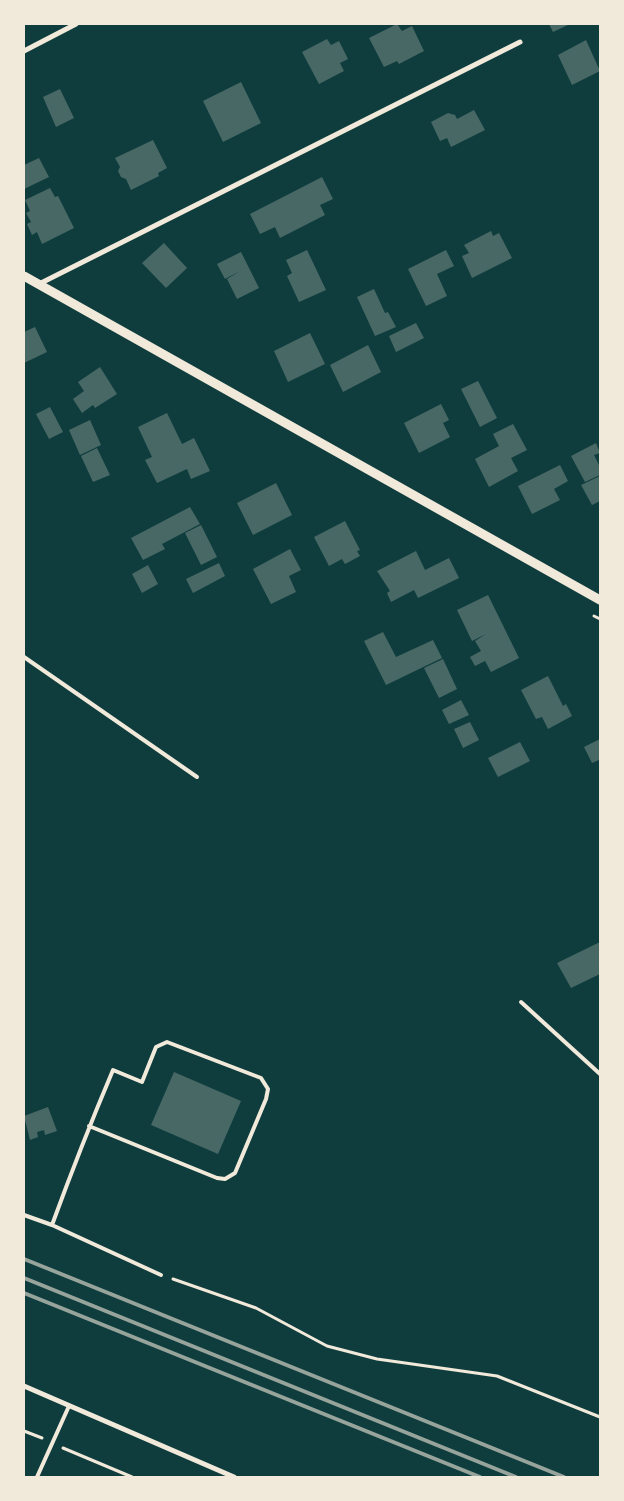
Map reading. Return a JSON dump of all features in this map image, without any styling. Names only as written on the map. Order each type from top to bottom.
[{"type":"street","points":[[24,51],[76,24]]},
{"type":"street","points":[[39,284],[520,42]]},
{"type":"street","points":[[24,276],[600,600]]},
{"type":"street","points":[[24,1386],[234,1477]]},
{"type":"lane","points":[[24,657],[197,777]]},
{"type":"lane","points":[[521,1002],[600,1074]]},
{"type":"lane","points":[[52,1225],[90,1126],[113,1070],[142,1082],[156,1047],[167,1042],[261,1078],[268,1089],[266,1099],[234,1173],[225,1179],[217,1178],[90,1126]]},
{"type":"lane","points":[[24,1215],[52,1225],[161,1275]]},
{"type":"lane","points":[[37,1477],[69,1406]]},
{"type":"path","points":[[161,1275],[256,1308],[327,1346],[377,1360],[497,1376],[600,1417]]},
{"type":"path","points":[[24,1431],[132,1477]]},
{"type":"building","points":[[397,24],[402,31],[412,26],[424,51],[399,64],[397,61],[384,67],[369,38]]},
{"type":"building","points":[[549,24],[570,24],[553,32]]},
{"type":"building","points":[[327,39],[331,45],[339,41],[348,59],[340,63],[344,71],[319,84],[302,52]]},
{"type":"building","points":[[586,40],[600,71],[572,85],[558,55]]},
{"type":"building","points":[[241,82],[261,123],[223,142],[203,101]]},
{"type":"building","points":[[60,89],[74,118],[56,127],[43,97]]},
{"type":"building","points":[[474,110],[485,130],[451,147],[447,138],[440,141],[431,122],[448,113],[455,115],[457,119]]},
{"type":"building","points":[[153,140],[167,168],[158,173],[159,176],[131,190],[126,179],[121,177],[118,171],[120,167],[115,158]]},
{"type":"building","points":[[39,158],[49,177],[24,189],[24,165]]},
{"type":"building","points":[[322,177],[333,199],[320,205],[325,215],[280,238],[275,227],[260,234],[250,214]]},
{"type":"building","points":[[50,188],[55,197],[58,196],[74,228],[42,244],[37,232],[32,235],[27,224],[31,222],[26,213],[30,211],[25,200]]},
{"type":"building","points":[[491,231],[493,236],[499,233],[512,258],[472,278],[462,256],[469,253],[464,245]]},
{"type":"building","points":[[164,243],[187,268],[166,288],[142,263]]},
{"type":"building","points":[[307,250],[326,290],[299,302],[287,276],[292,273],[286,260]]},
{"type":"building","points":[[446,250],[454,266],[437,274],[447,296],[426,306],[408,269]]},
{"type":"building","points":[[241,252],[259,288],[237,299],[227,279],[240,271],[225,279],[217,264]]},
{"type":"building","points":[[374,289],[385,313],[388,312],[396,327],[375,336],[357,297]]},
{"type":"building","points":[[416,323],[424,338],[396,352],[389,336]]},
{"type":"building","points":[[35,327],[47,352],[24,363],[24,332]]},
{"type":"building","points":[[310,333],[325,364],[288,382],[274,351]]},
{"type":"building","points":[[368,345],[381,372],[343,392],[330,365]]},
{"type":"building","points":[[100,367],[117,394],[95,408],[93,405],[82,413],[73,399],[84,391],[78,382]]},
{"type":"building","points":[[478,381],[497,418],[480,427],[461,389]]},
{"type":"building","points":[[441,404],[449,420],[443,423],[450,437],[419,453],[404,423]]},
{"type":"building","points":[[50,407],[63,432],[49,439],[36,414]]},
{"type":"building","points":[[167,413],[182,444],[194,438],[210,471],[191,479],[187,469],[157,483],[145,460],[152,457],[138,427]]},
{"type":"building","points":[[90,420],[101,445],[80,455],[69,430]]},
{"type":"building","points":[[513,424],[527,450],[511,458],[518,471],[489,487],[475,459],[499,446],[493,434]]},
{"type":"building","points":[[596,443],[600,453],[594,455],[600,467],[600,475],[585,482],[571,456]]},
{"type":"building","points":[[97,448],[110,475],[93,482],[81,456]]},
{"type":"building","points":[[560,465],[568,481],[554,489],[560,500],[532,514],[518,486]]},
{"type":"building","points":[[600,476],[600,501],[592,505],[581,485]]},
{"type":"building","points":[[276,483],[292,515],[253,535],[237,503]]},
{"type":"building","points":[[190,507],[200,524],[162,544],[165,549],[143,560],[131,538]]},
{"type":"building","points":[[345,521],[360,550],[357,551],[360,556],[345,564],[342,559],[329,566],[314,537]]},
{"type":"building","points":[[201,525],[217,557],[201,565],[185,533]]},
{"type":"building","points":[[290,549],[301,570],[289,576],[296,592],[271,604],[253,569]]},
{"type":"building","points":[[416,551],[425,570],[449,558],[459,578],[418,598],[414,590],[391,602],[387,593],[390,591],[377,571]]},
{"type":"building","points":[[219,563],[225,576],[193,593],[186,579]]},
{"type":"building","points":[[148,565],[158,584],[142,593],[132,574]]},
{"type":"building","points":[[488,595],[519,658],[491,672],[485,661],[475,666],[470,657],[481,651],[475,641],[486,634],[472,641],[457,610]]},
{"type":"building","points":[[383,632],[396,657],[433,640],[442,658],[386,685],[364,641]]},
{"type":"building","points":[[443,659],[457,689],[439,698],[424,668]]},
{"type":"building","points":[[548,676],[563,706],[566,704],[572,716],[548,729],[542,717],[536,719],[521,690]]},
{"type":"building","points":[[461,700],[469,715],[449,724],[442,710]]},
{"type":"building","points":[[470,722],[479,740],[463,748],[454,729]]},
{"type":"building","points":[[600,739],[600,763],[599,760],[592,763],[584,747]]},
{"type":"building","points":[[520,742],[530,761],[498,777],[488,758]]},
{"type":"building","points":[[600,942],[600,974],[571,988],[557,963]]},
{"type":"building","points":[[174,1072],[241,1101],[218,1154],[151,1125]]},
{"type":"building","points":[[48,1107],[57,1131],[45,1135],[44,1130],[37,1132],[38,1137],[30,1140],[24,1116]]},
{"type":"railway","points":[[24,1259],[564,1477]]},
{"type":"railway","points":[[24,1278],[516,1477]]},
{"type":"railway","points":[[24,1293],[480,1477]]}]
